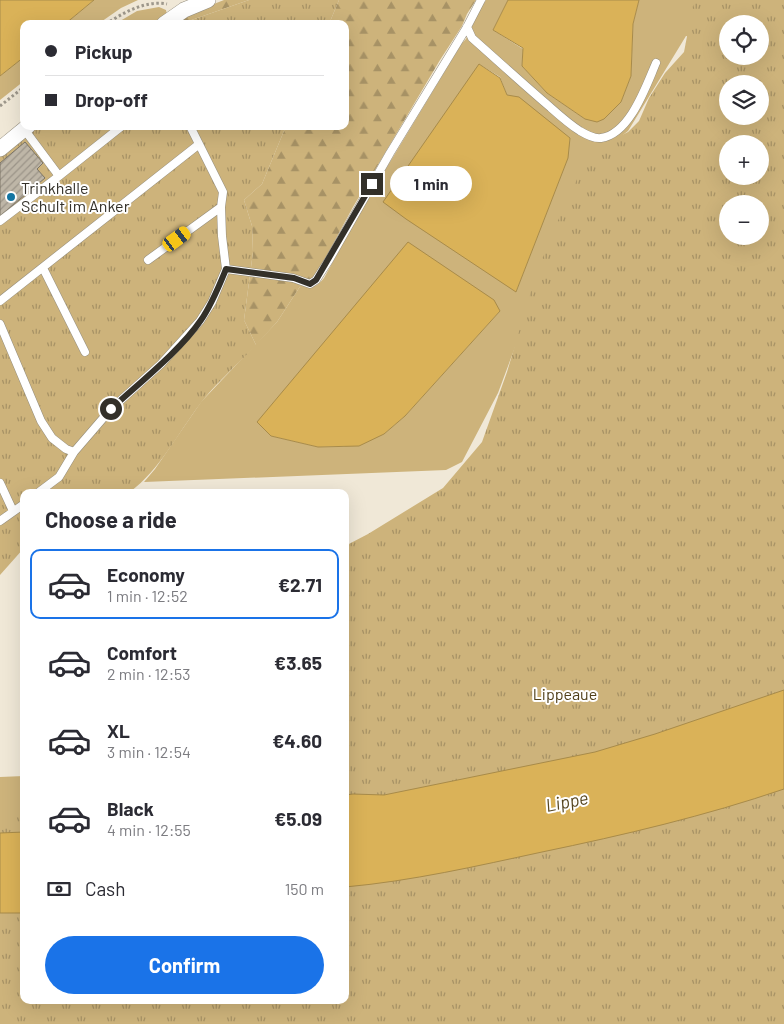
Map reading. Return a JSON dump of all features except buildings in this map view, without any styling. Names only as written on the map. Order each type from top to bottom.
[{"type":"street","points":[[170,20],[184,10],[208,0]]},
{"type":"street","points":[[0,149],[24,130]]},
{"type":"lane","points":[[226,269],[294,278],[310,284],[316,280],[390,153],[467,27],[480,0]]},
{"type":"lane","points":[[467,27],[472,38],[534,93],[578,130],[594,137],[601,138],[617,130],[632,114],[656,63]]},
{"type":"lane","points":[[27,130],[58,176]]},
{"type":"lane","points":[[0,221],[117,130]]},
{"type":"lane","points":[[43,489],[59,476],[74,452],[111,409],[161,364],[200,322],[212,302],[226,269],[222,236],[223,192],[192,130]]},
{"type":"lane","points":[[0,301],[198,145]]},
{"type":"lane","points":[[148,260],[222,207]]},
{"type":"lane","points":[[42,268],[85,352]]},
{"type":"lane","points":[[0,324],[41,421],[52,438],[66,449],[74,452]]},
{"type":"lane","points":[[0,484],[13,512]]},
{"type":"lane","points":[[0,521],[20,507]]},
{"type":"path","points":[[112,20],[126,11],[149,2],[163,2],[184,10]]},
{"type":"path","points":[[0,106],[20,90]]},
{"type":"green space","points":[[94,0],[138,0],[121,8],[104,20],[70,20]]},
{"type":"green space","points":[[224,0],[249,0],[192,20],[179,20]]},
{"type":"green space","points":[[249,0],[339,0],[331,20],[192,20]]},
{"type":"green space","points":[[339,0],[476,0],[312,279],[301,285],[277,322],[256,345],[244,320],[253,252],[252,226],[244,200],[262,184],[284,130],[349,130],[349,20],[331,20]]},
{"type":"green space","points":[[486,0],[508,0],[493,30],[523,49],[522,66],[547,93],[585,119],[621,102],[631,76],[633,24],[639,0],[724,0],[726,15],[719,15],[719,42],[686,36],[628,131],[592,159],[557,234],[498,393],[462,462],[446,470],[144,482],[201,402],[277,322],[301,285],[314,286],[319,284],[324,278],[367,200],[466,39],[473,20]],"holes":[[[479,64],[500,77],[507,95],[570,138],[567,159],[516,292]],[[409,243],[500,311],[405,416],[384,434],[343,447],[318,447],[271,436],[356,307]]]},
{"type":"green space","name":"Lippeaue","points":[[694,0],[784,0],[784,1024],[0,1024],[0,816],[20,814],[20,1004],[349,1004],[349,544],[443,488],[482,442],[507,372],[548,242],[590,151],[628,132],[639,121],[649,98],[665,73],[684,52]]},
{"type":"green space","points":[[159,7],[166,10],[167,16],[162,20],[122,20],[137,11]]},
{"type":"green space","points":[[20,60],[20,84],[0,100],[0,76]]},
{"type":"green space","points":[[30,130],[284,130],[262,184],[244,200],[252,226],[253,252],[244,320],[256,345],[206,397],[168,451],[134,489],[20,489],[20,552],[0,575],[0,155]]},
{"type":"green space","points":[[20,776],[20,832],[0,833],[0,777]]},
{"type":"water","points":[[0,0],[94,0],[70,20],[20,20],[20,60],[0,76]]},
{"type":"water","points":[[508,0],[639,0],[633,24],[631,76],[621,102],[604,119],[597,122],[585,119],[547,93],[522,66],[523,48],[493,30]]},
{"type":"water","points":[[479,64],[500,78],[507,95],[519,97],[570,138],[568,158],[516,292],[383,202]]},
{"type":"water","points":[[408,242],[494,300],[500,311],[405,416],[384,434],[359,446],[318,447],[271,436],[257,422]]},
{"type":"water","name":"Lippe","points":[[784,690],[784,789],[694,816],[603,839],[493,863],[395,881],[349,887],[349,794],[384,795],[595,752],[655,734]]},
{"type":"water","points":[[20,832],[20,913],[0,913],[0,833]]},
{"type":"place","name":"Trinkhalle Schult im Anker","points":[[11,197]]},
{"type":"route","points":[[111,409],[161,364],[200,322],[212,302],[226,269],[294,278],[310,284],[316,280],[372,184]]}]
